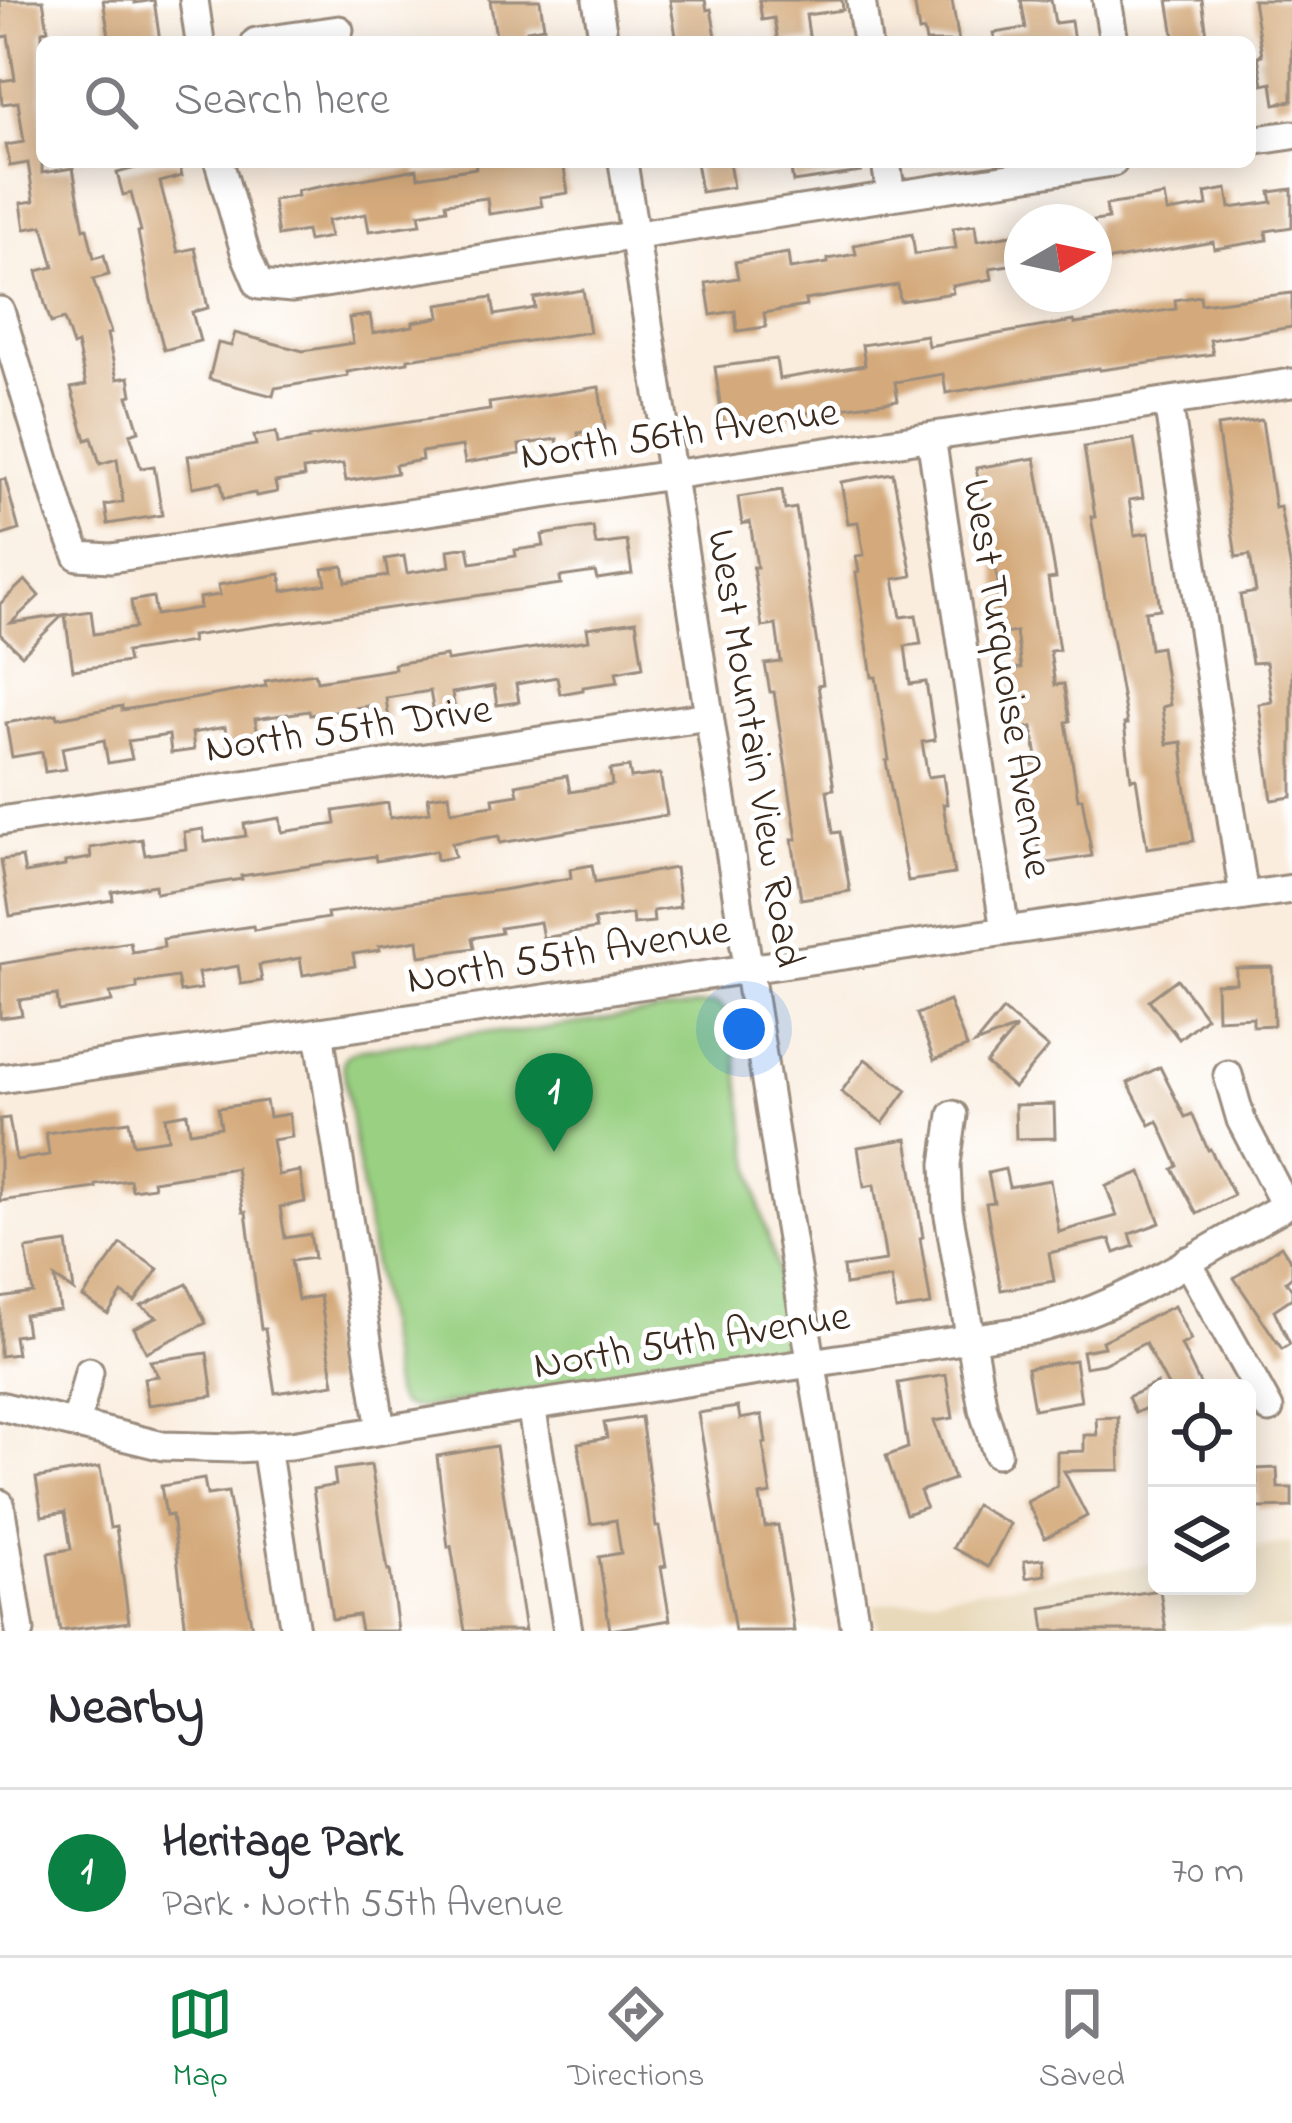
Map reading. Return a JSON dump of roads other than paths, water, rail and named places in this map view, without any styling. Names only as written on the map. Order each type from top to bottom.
[{"type":"street","points":[[194,0],[199,36]]},
{"type":"street","points":[[597,0],[603,36]]},
{"type":"street","points":[[861,0],[866,36]]},
{"type":"street","points":[[1107,0],[1113,36]]},
{"type":"street","points":[[297,36],[338,30]]},
{"type":"street","points":[[1256,140],[1292,135]]},
{"type":"street","points":[[221,168],[246,255],[260,285],[292,288],[1073,168]]},
{"type":"street","name":"West Mountain View Road","points":[[623,168],[856,1631]]},
{"type":"street","points":[[887,168],[891,195]]},
{"type":"street","name":"North 56th Avenue","points":[[0,311],[78,556],[111,558],[1292,383]]},
{"type":"street","points":[[1168,402],[1244,896]]},
{"type":"street","name":"West Turquoise Avenue","points":[[931,437],[1005,931]]},
{"type":"street","name":"North 55th Drive","points":[[0,821],[709,716]]},
{"type":"street","name":"North 55th Avenue","points":[[0,1079],[1292,889]]},
{"type":"street","points":[[319,1032],[381,1430]]},
{"type":"street","points":[[1228,1075],[1241,1120],[1289,1203]]},
{"type":"street","points":[[953,1115],[946,1164],[947,1210],[982,1409],[998,1453]]},
{"type":"street","name":"North 54th Avenue","points":[[0,1406],[163,1446],[266,1447],[1035,1329],[1072,1320],[1118,1300],[1289,1203]]},
{"type":"street","points":[[1187,1262],[1269,1409]]},
{"type":"street","points":[[76,1424],[89,1372]]},
{"type":"street","points":[[531,1405],[568,1631]]},
{"type":"street","points":[[266,1447],[295,1631]]},
{"type":"street","points":[[0,1504],[20,1631]]},
{"type":"place","name":"Heritage Park","points":[[554,1152]]}]
